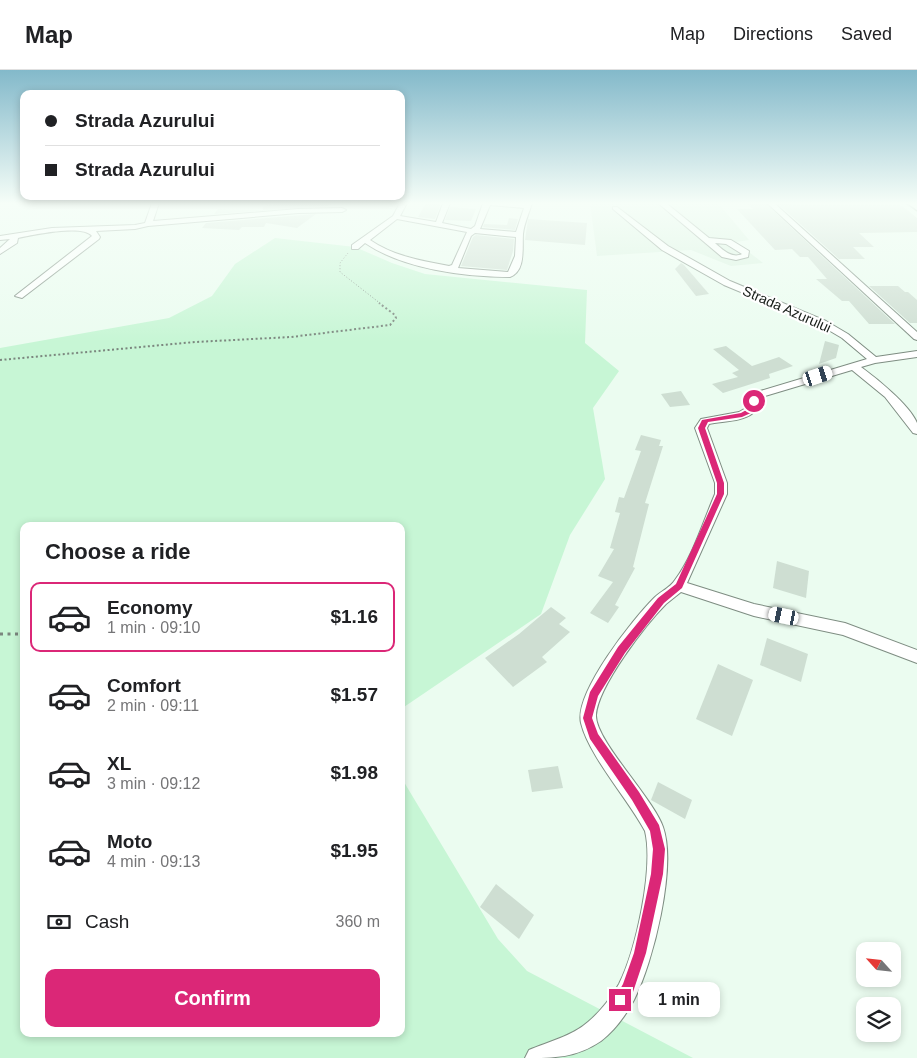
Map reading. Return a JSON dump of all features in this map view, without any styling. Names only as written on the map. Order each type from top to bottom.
[{"type":"street","points":[[19,296],[80,249]]},
{"type":"street","points":[[377,249],[448,270],[498,276],[510,275],[514,270],[518,249]]},
{"type":"street","points":[[448,270],[455,266],[462,249]]},
{"type":"street","name":"Strada Azurului","points":[[667,249],[727,283],[823,323],[845,336],[874,360]]},
{"type":"street","points":[[821,249],[917,337]]},
{"type":"street","points":[[537,1058],[593,1033],[613,1012],[628,987],[640,953],[657,874],[659,849],[655,829],[636,796],[594,736],[588,718],[593,694],[622,650],[661,601],[679,586],[721,494],[721,483],[701,428],[705,420],[742,415],[751,410],[754,401],[761,394],[874,360],[917,354]]},
{"type":"street","points":[[853,366],[879,385],[894,399],[917,431]]},
{"type":"street","points":[[679,586],[754,610],[844,630],[917,657]]},
{"type":"path","points":[[0,360],[176,344],[291,337],[390,325],[396,318],[395,315],[340,272],[340,263],[353,249]]},
{"type":"path","points":[[0,634],[20,634]]},
{"type":"shaded area","points":[[596,249],[745,249],[763,263],[731,266],[691,250],[597,256]]},
{"type":"green space","points":[[258,249],[360,249],[392,263],[425,274],[587,290],[585,343],[619,371],[593,408],[605,479],[570,535],[541,614],[405,706],[405,522],[20,522],[20,1037],[405,1037],[405,784],[498,939],[527,971],[693,1058],[0,1058],[0,348],[169,318],[212,296],[235,264]]},
{"type":"building","points":[[468,249],[513,249],[507,270],[461,266]]},
{"type":"building","points":[[792,249],[815,249],[895,324],[869,324],[849,301],[842,301],[816,279],[827,279],[808,257],[800,257]]},
{"type":"building","points":[[828,249],[855,249],[865,259],[839,259]]},
{"type":"building","points":[[681,263],[709,294],[696,296],[675,269]]},
{"type":"building","points":[[869,286],[898,286],[905,292],[908,292],[917,300],[917,323],[910,323]]},
{"type":"building","points":[[825,341],[839,345],[836,358],[819,364]]},
{"type":"building","points":[[726,346],[752,366],[779,357],[793,366],[769,374],[770,378],[723,393],[712,384],[738,377],[732,373],[739,370],[713,349]]},
{"type":"building","points":[[681,391],[690,405],[670,407],[661,394]]},
{"type":"building","points":[[641,435],[661,440],[659,446],[663,446],[645,503],[649,504],[633,567],[635,568],[615,605],[619,607],[608,623],[590,613],[613,582],[598,576],[614,549],[610,548],[620,513],[615,512],[619,497],[624,498],[641,451],[635,450]]},
{"type":"building","points":[[777,561],[809,571],[806,598],[773,588]]},
{"type":"building","points":[[551,607],[566,618],[559,624],[570,632],[542,657],[547,662],[513,687],[485,658],[519,634]]},
{"type":"building","points":[[767,638],[808,654],[801,682],[760,665]]},
{"type":"building","points":[[718,664],[753,680],[732,736],[696,719]]},
{"type":"building","points":[[558,766],[563,788],[532,792],[528,770]]},
{"type":"building","points":[[658,782],[692,800],[685,819],[651,800]]},
{"type":"building","points":[[496,884],[534,915],[519,939],[480,907]]},
{"type":"route","points":[[620,1000],[628,987],[640,953],[657,874],[659,849],[655,829],[636,796],[594,736],[588,718],[593,694],[622,650],[661,601],[679,586],[721,494],[721,483],[701,428],[705,420],[742,415],[751,410],[754,401]]}]
